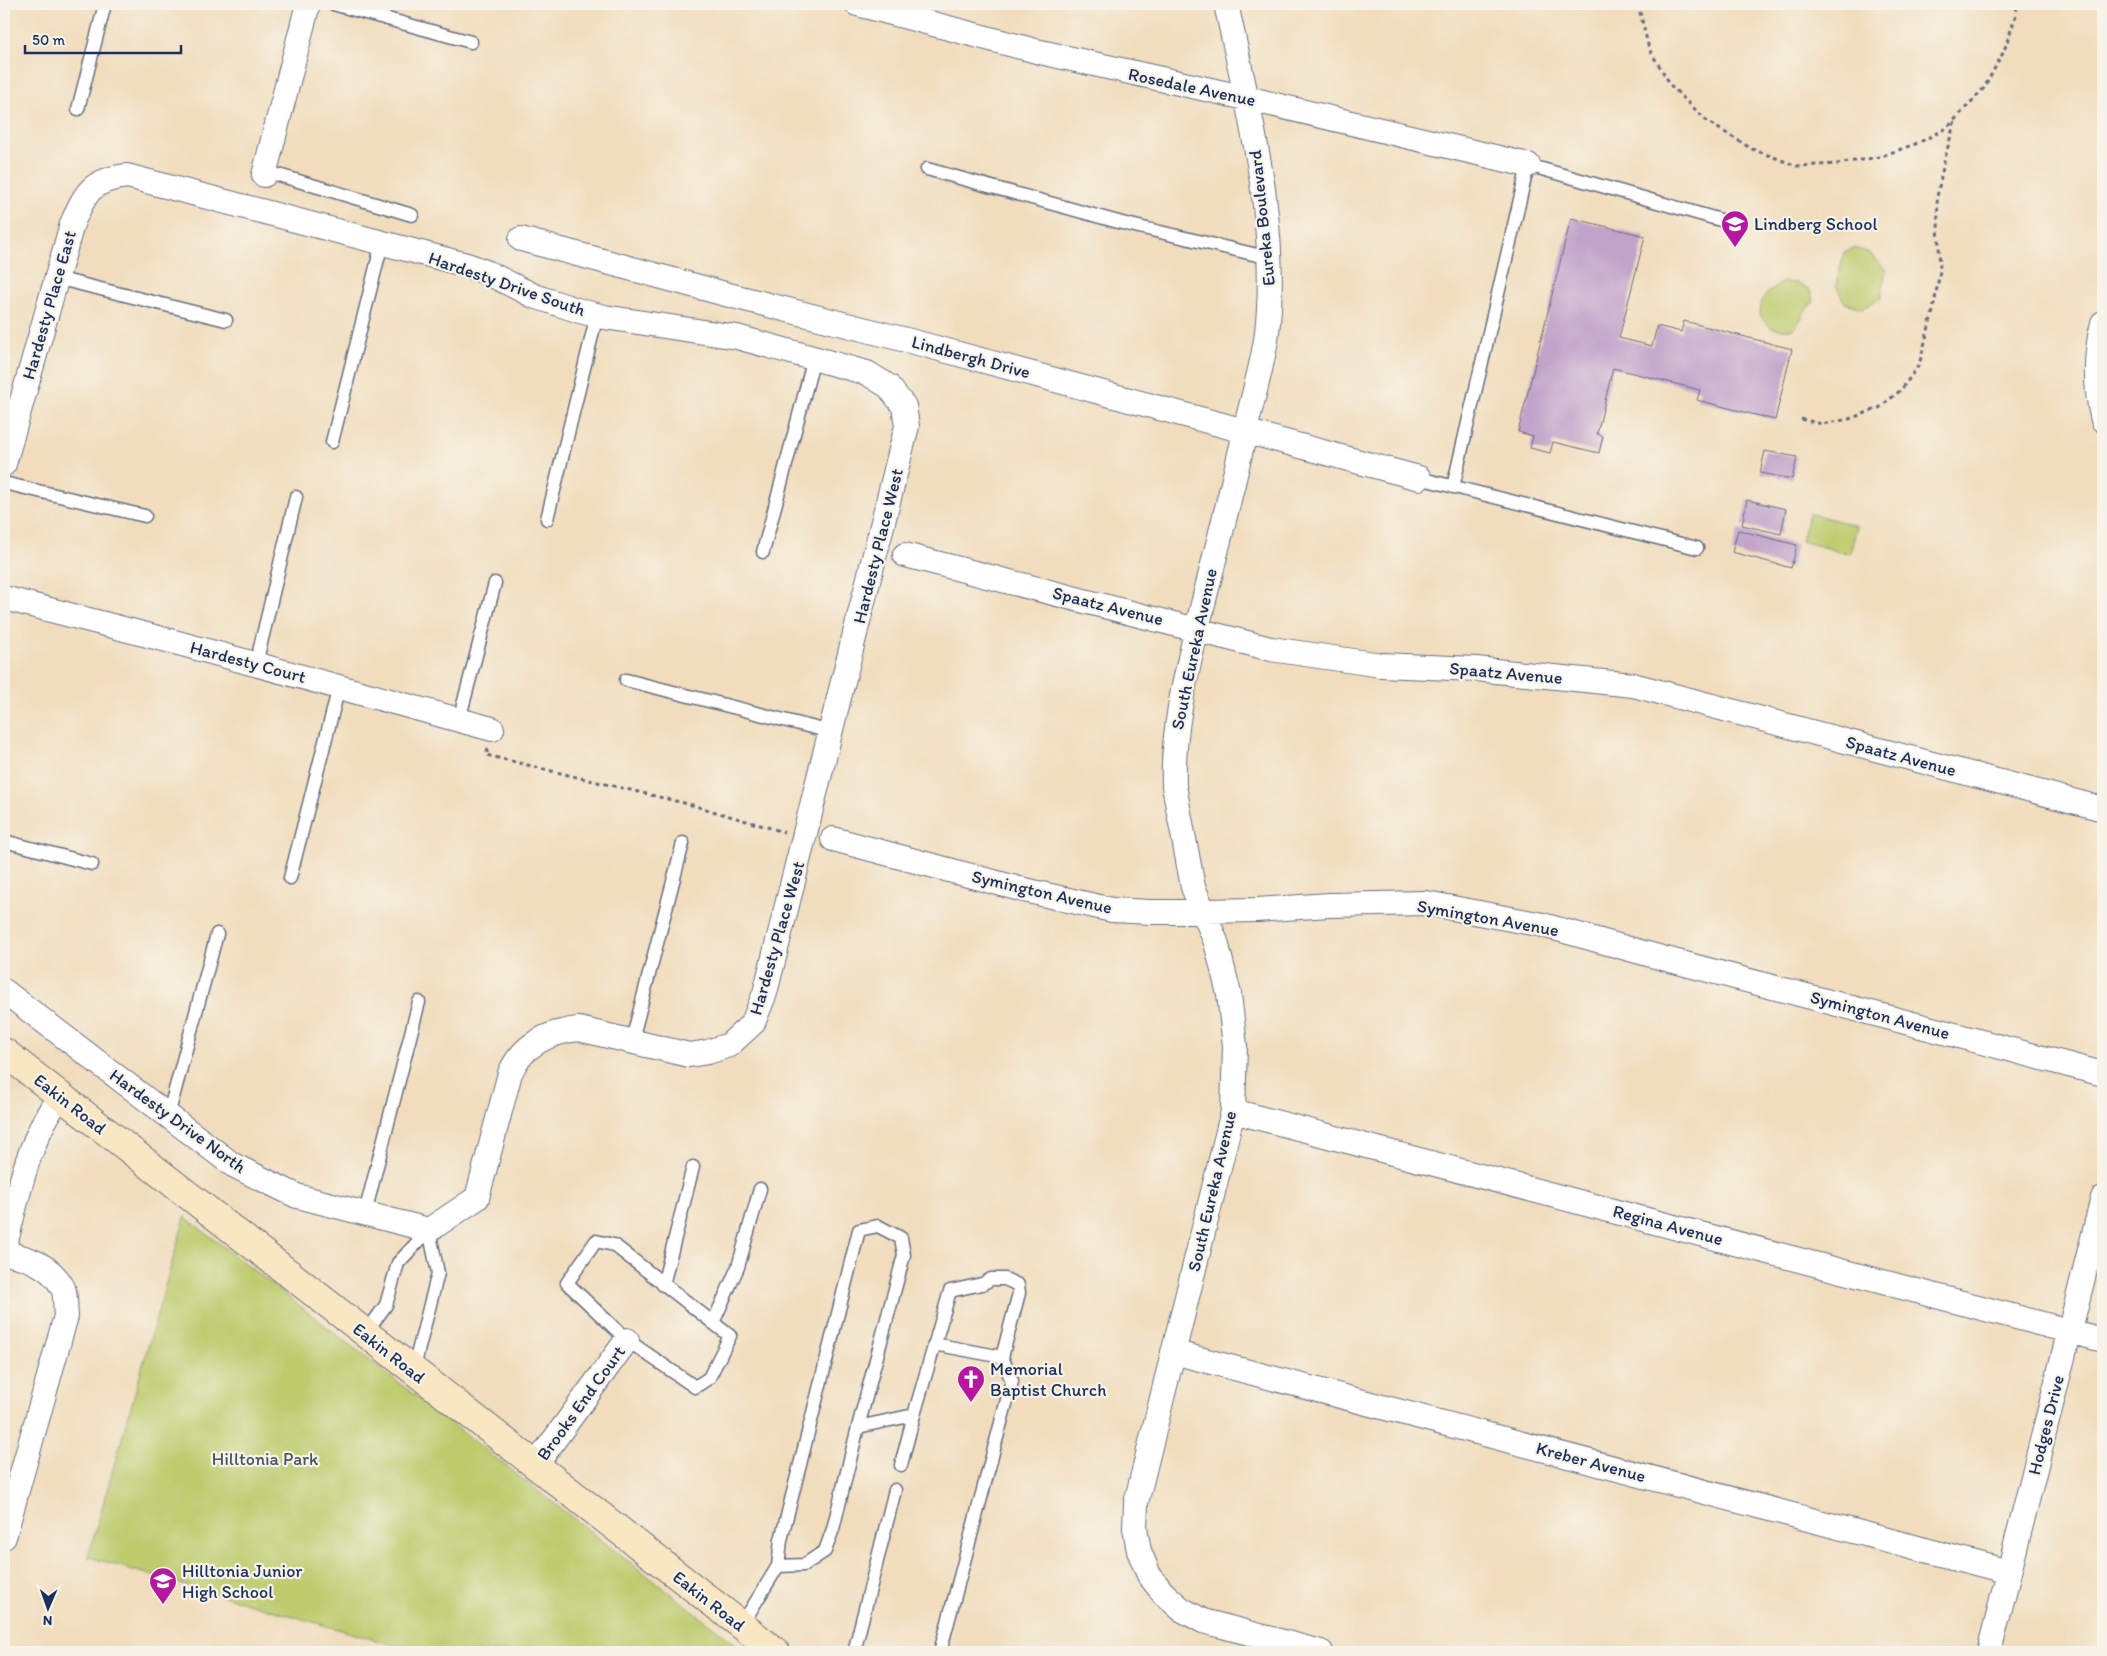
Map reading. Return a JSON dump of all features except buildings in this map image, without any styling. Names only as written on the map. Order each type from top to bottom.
[{"type":"street","points":[[264,173],[308,4]]},
{"type":"street","name":"Rosedale Avenue","points":[[857,4],[1036,51],[1246,98],[1528,166]]},
{"type":"street","name":"Eureka Boulevard","points":[[1226,4],[1259,165],[1270,258],[1270,300],[1265,342],[1245,432]]},
{"type":"street","name":"Hardesty Drive South","points":[[101,183],[112,178],[127,176],[154,182],[467,266],[488,273],[534,296],[580,311],[736,337],[814,358],[867,373],[888,386],[904,406]]},
{"type":"street","name":"Hardesty Place East","points":[[4,464],[72,224],[83,198],[91,189],[101,183]]},
{"type":"street","name":"Lindbergh Drive","points":[[521,239],[914,342],[1419,478]]},
{"type":"street","points":[[2103,323],[2099,338],[2097,372],[2103,420]]},
{"type":"street","name":"Hardesty Place West","points":[[429,1230],[477,1198],[510,1073],[515,1061],[530,1046],[546,1036],[561,1031],[579,1029],[689,1054],[708,1052],[729,1045],[753,1023],[765,993],[904,446],[907,426],[904,406]]},
{"type":"street","name":"South Eureka Avenue","points":[[1245,432],[1187,668],[1175,730],[1174,773],[1174,786],[1193,887],[1216,942],[1229,994],[1235,1046],[1233,1111],[1136,1503],[1135,1528],[1139,1551],[1149,1575],[1163,1593],[1181,1609],[1202,1621],[1321,1652]]},
{"type":"street","name":"Spaatz Avenue","points":[[905,555],[1271,649],[1381,665],[1476,669],[1633,685],[2103,809]]},
{"type":"street","name":"Hardesty Court","points":[[4,598],[256,664],[492,729]]},
{"type":"street","name":"Symington Avenue","points":[[833,839],[1072,902],[1112,910],[1150,912],[1257,910],[1329,904],[1426,903],[1543,925],[2103,1074]]},
{"type":"street","name":"Hardesty Drive North","points":[[4,991],[233,1165],[266,1183],[297,1196],[429,1230]]},
{"type":"street","name":"Eakin Road","points":[[4,1052],[776,1652]]},
{"type":"street","points":[[4,1537],[66,1316],[63,1289],[47,1268],[24,1256],[4,1251],[30,1152],[47,1116],[60,1096]]},
{"type":"street","name":"Regina Avenue","points":[[1233,1111],[2103,1340]]},
{"type":"street","name":"Hodges Drive","points":[[1988,1652],[2103,1198]]},
{"type":"street","name":"Brooks End Court","points":[[535,1466],[627,1340]]},
{"type":"street","name":"Kreber Avenue","points":[[1172,1352],[2008,1572]]},
{"type":"lane","points":[[78,109],[105,4]]},
{"type":"lane","points":[[333,4],[471,42]]},
{"type":"lane","points":[[1453,487],[1528,166],[1724,221]]},
{"type":"lane","points":[[926,169],[1122,223],[1270,258]]},
{"type":"lane","points":[[264,173],[412,215]]},
{"type":"lane","points":[[332,442],[382,244]]},
{"type":"lane","points":[[56,278],[226,320]]},
{"type":"lane","points":[[547,519],[597,315]]},
{"type":"lane","points":[[763,552],[814,358]]},
{"type":"lane","points":[[1419,478],[1697,548]]},
{"type":"lane","points":[[4,483],[145,516]]},
{"type":"lane","points":[[256,664],[296,497]]},
{"type":"lane","points":[[459,720],[495,582]]},
{"type":"lane","points":[[626,680],[832,732]]},
{"type":"lane","points":[[290,878],[339,687]]},
{"type":"lane","points":[[4,841],[92,864]]},
{"type":"lane","points":[[632,1040],[683,843]]},
{"type":"lane","points":[[168,1116],[216,934]]},
{"type":"lane","points":[[365,1212],[419,1002]]},
{"type":"lane","points":[[663,1285],[693,1167]]},
{"type":"lane","points":[[713,1323],[738,1267],[760,1189]]},
{"type":"lane","points":[[741,1626],[778,1566],[781,1540],[859,1230],[878,1226],[902,1238],[904,1255],[858,1427],[834,1529],[825,1551],[804,1565],[778,1566]]},
{"type":"lane","points":[[413,1371],[438,1272],[429,1230]]},
{"type":"lane","name":"Hardesty Place West","points":[[365,1334],[386,1305],[398,1263],[429,1230]]},
{"type":"lane","points":[[596,1241],[614,1245],[663,1285],[730,1336],[709,1378],[695,1387],[627,1340],[566,1283],[596,1241]]},
{"type":"lane","points":[[901,1465],[950,1291],[982,1284],[991,1279],[1005,1279],[1018,1285],[1019,1293],[1002,1357],[1012,1381],[940,1652]]},
{"type":"lane","points":[[934,1344],[1002,1357]]},
{"type":"lane","points":[[858,1427],[914,1415]]},
{"type":"lane","points":[[854,1652],[894,1490]]},
{"type":"path","points":[[1638,4],[1650,49],[1672,87],[1708,122],[1752,149],[1797,166],[1837,164],[1879,157],[1918,143],[1947,128],[1984,88],[1988,81],[2004,51],[2016,15],[2017,4]]},
{"type":"path","points":[[1801,419],[1822,424],[1850,419],[1879,408],[1901,390],[1919,365],[1934,311],[1940,271],[1937,197],[1955,119]]},
{"type":"path","points":[[492,729],[486,755],[692,805],[804,839]]},
{"type":"green space","points":[[1854,248],[1870,253],[1886,270],[1881,298],[1863,308],[1845,303],[1836,286],[1844,252]]},
{"type":"green space","points":[[1783,282],[1798,283],[1810,290],[1814,302],[1807,308],[1799,323],[1793,329],[1774,328],[1767,324],[1760,315],[1765,295]]},
{"type":"green space","points":[[1809,513],[1857,526],[1850,554],[1801,541]]},
{"type":"green space","name":"Hilltonia Park","points":[[185,1217],[746,1652],[417,1652],[88,1557]]},
{"type":"place","name":"Lindberg School","points":[[1735,248]]},
{"type":"place","name":"Memorial Baptist Church","points":[[971,1403]]},
{"type":"place","name":"Hilltonia Junior High School","points":[[163,1605]]}]
